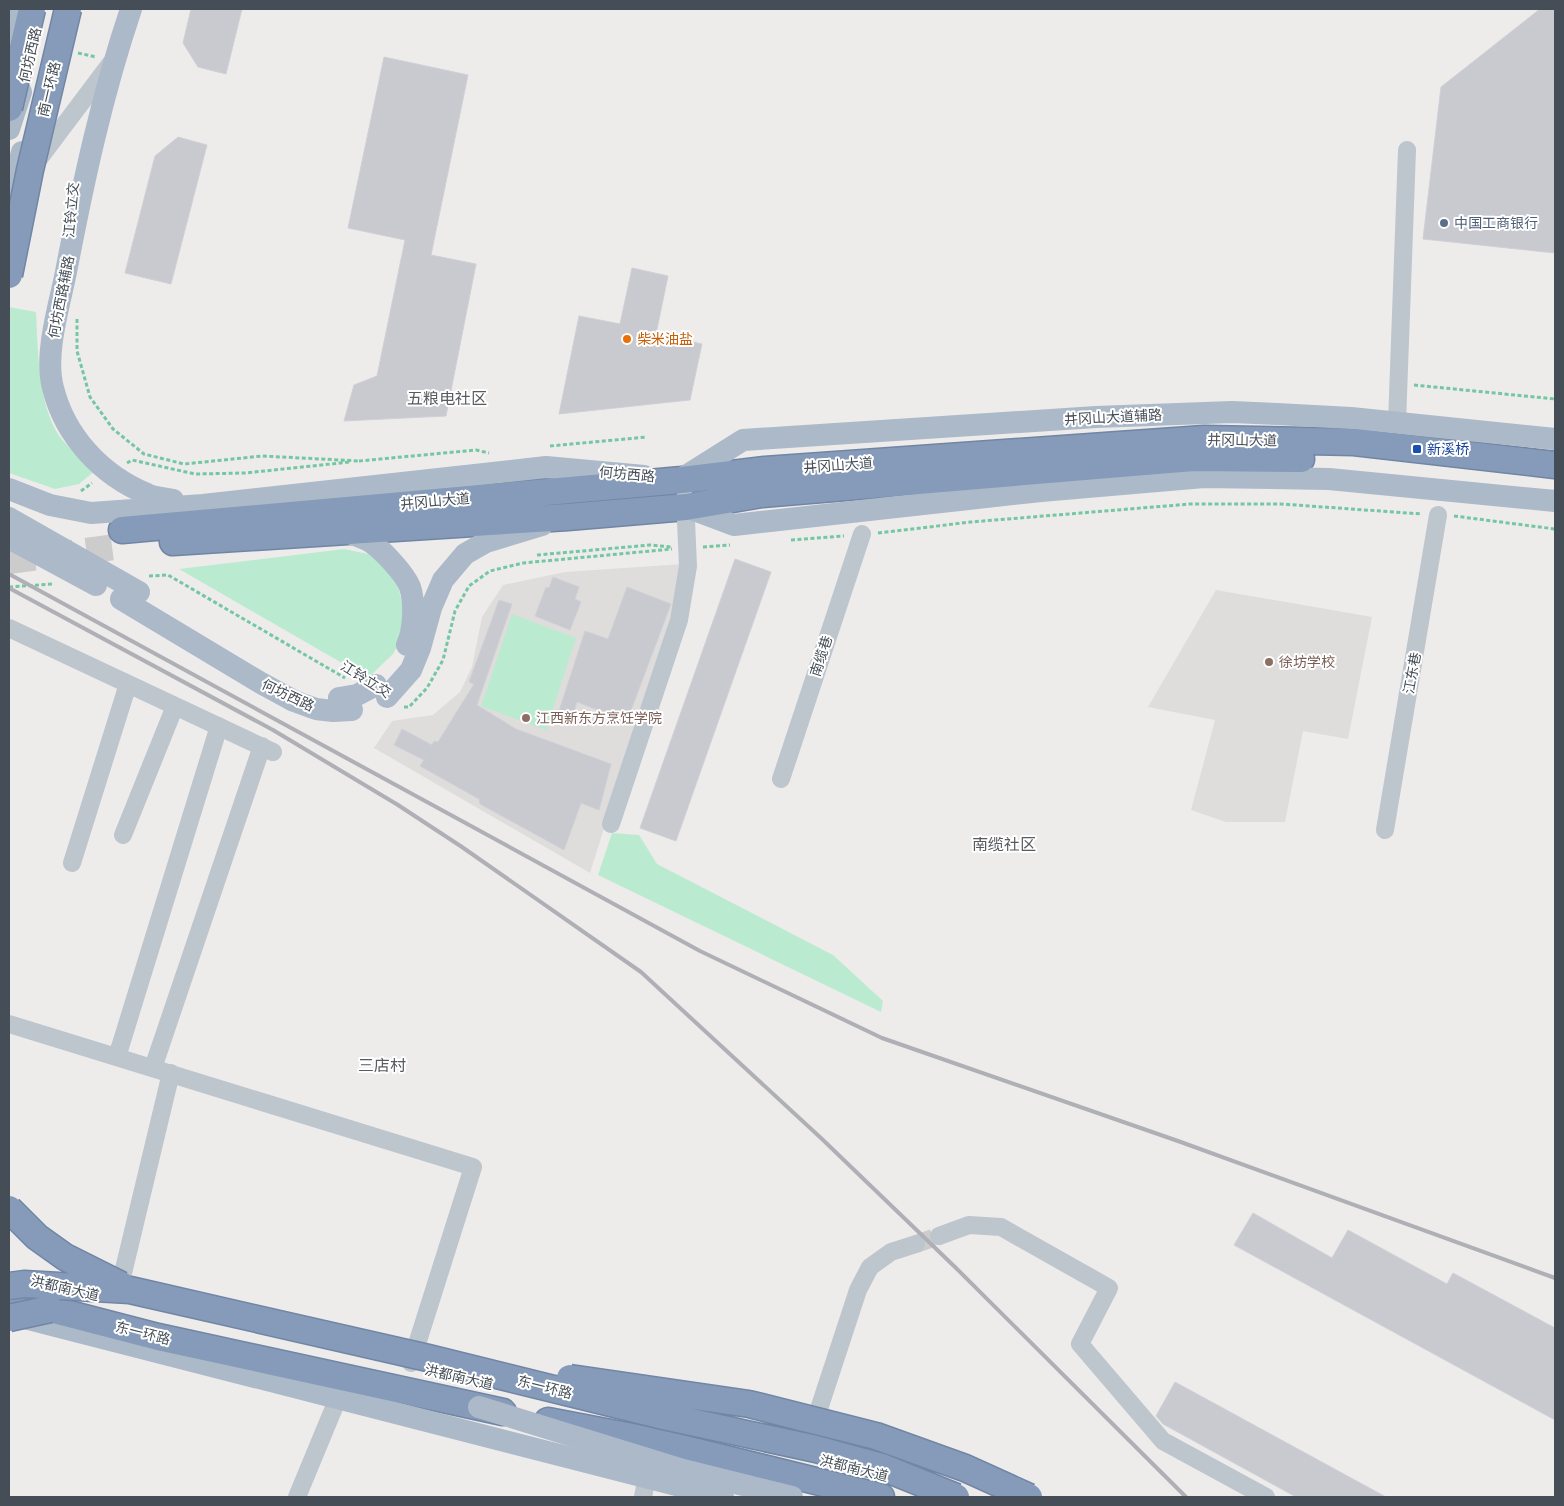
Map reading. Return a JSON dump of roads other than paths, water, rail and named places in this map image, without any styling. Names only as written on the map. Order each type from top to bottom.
[{"type":"highway","points":[[9,108],[32,9]]},
{"type":"highway","name":"南一环路","points":[[30,170],[68,9]]},
{"type":"highway","points":[[9,275],[30,170],[82,9]]},
{"type":"highway","name":"井冈山大道","points":[[1555,465],[1354,442],[1204,439],[765,470],[123,538],[343,531],[568,517],[686,507],[762,494],[1193,458],[1353,459],[1555,481]]},
{"type":"highway","points":[[9,1209],[37,1237],[124,1295]]},
{"type":"highway","points":[[9,1286],[24,1284],[124,1295]]},
{"type":"highway","name":"东一环路","points":[[9,1291],[50,1309],[158,1337],[479,1407],[653,1441],[881,1497]]},
{"type":"highway","name":"东一环路","points":[[124,1295],[816,1449],[882,1467],[956,1497]]},
{"type":"highway","points":[[9,1318],[50,1309]]},
{"type":"highway","points":[[419,1362],[749,1404],[876,1436],[965,1468],[1029,1497]]},
{"type":"main road","points":[[9,56],[15,9]]},
{"type":"main road","name":"何坊西路","points":[[9,129],[21,92],[41,9]]},
{"type":"main road","name":"何坊西路","points":[[9,200],[60,9]]},
{"type":"main road","points":[[113,61],[124,9]]},
{"type":"main road","name":"何坊西路辅路","points":[[131,9],[113,61],[85,176],[50,350],[52,387],[67,426],[89,454],[115,477],[148,495],[203,505]]},
{"type":"main road","name":"井冈山大道辅路","points":[[682,480],[743,440],[1096,417],[1232,412],[1342,418],[1555,439]]},
{"type":"main road","name":"何坊西路","points":[[9,489],[50,505],[91,513],[203,505],[546,467],[682,480]]},
{"type":"main road","points":[[686,507],[734,525],[1041,491],[1204,477],[1329,479],[1555,501]]},
{"type":"main road","name":"何坊西路","points":[[388,697],[411,670],[443,580],[465,554],[486,542],[568,517]]},
{"type":"main road","name":"何坊西路","points":[[9,518],[136,589],[271,672],[305,690],[322,696],[357,694],[388,697]]},
{"type":"main road","name":"何坊西路","points":[[343,531],[370,541],[391,559],[410,586],[413,614],[410,638],[388,697]]},
{"type":"main road","name":"何坊西路","points":[[9,538],[136,589]]},
{"type":"main road","name":"洪都南大道","points":[[9,1275],[124,1295]]},
{"type":"main road","points":[[9,1314],[338,1398],[645,1488],[723,1497]]},
{"type":"main road","name":"洪都南大道","points":[[419,1362],[849,1466],[968,1497]]},
{"type":"main road","points":[[479,1407],[683,1470],[792,1497]]},
{"type":"street","points":[[9,56],[37,9]]},
{"type":"street","points":[[9,200],[113,61]]},
{"type":"street","points":[[1397,423],[1407,150]]},
{"type":"street","points":[[611,824],[678,620],[688,566],[686,507],[682,480]]},
{"type":"street","name":"江东巷","points":[[1384,830],[1438,515]]},
{"type":"street","name":"南缆巷","points":[[781,779],[862,534]]},
{"type":"street","points":[[9,628],[267,749],[153,1068]]},
{"type":"street","points":[[72,863],[128,684]]},
{"type":"street","points":[[123,835],[175,706]]},
{"type":"street","points":[[117,1057],[219,726]]},
{"type":"street","points":[[9,1024],[473,1167],[419,1362]]},
{"type":"street","points":[[124,1295],[171,1074]]},
{"type":"street","points":[[939,1236],[969,1225],[1001,1228],[1109,1288],[1080,1344],[1163,1441],[1266,1497]]},
{"type":"street","points":[[816,1449],[817,1415],[858,1290],[870,1267],[891,1252],[916,1244]]},
{"type":"street","points":[[297,1497],[338,1398]]},
{"type":"street","points":[[645,1488],[653,1441]]},
{"type":"tunnel","points":[[9,561],[123,546]]},
{"type":"tunnel","points":[[916,1244],[939,1236]]},
{"type":"railway","points":[[9,574],[700,951],[882,1038],[1178,1141],[1555,1278]]},
{"type":"railway","points":[[9,588],[273,730],[398,805],[462,847],[641,972],[822,1139],[956,1268],[1186,1497]]},
{"type":"place","name":"中国工商银行","points":[[1444,223]]},
{"type":"place","name":"柴米油盐","points":[[627,339]]},
{"type":"place","name":"新溪桥","points":[[1417,449]]},
{"type":"place","name":"徐坊学校","points":[[1269,662]]},
{"type":"place","name":"江西新东方烹饪学院","points":[[526,718]]},
{"type":"district","name":"五粮电社区","points":[[447,398]]},
{"type":"district","name":"南缆社区","points":[[1004,844]]},
{"type":"district","name":"三店村","points":[[382,1065]]}]
